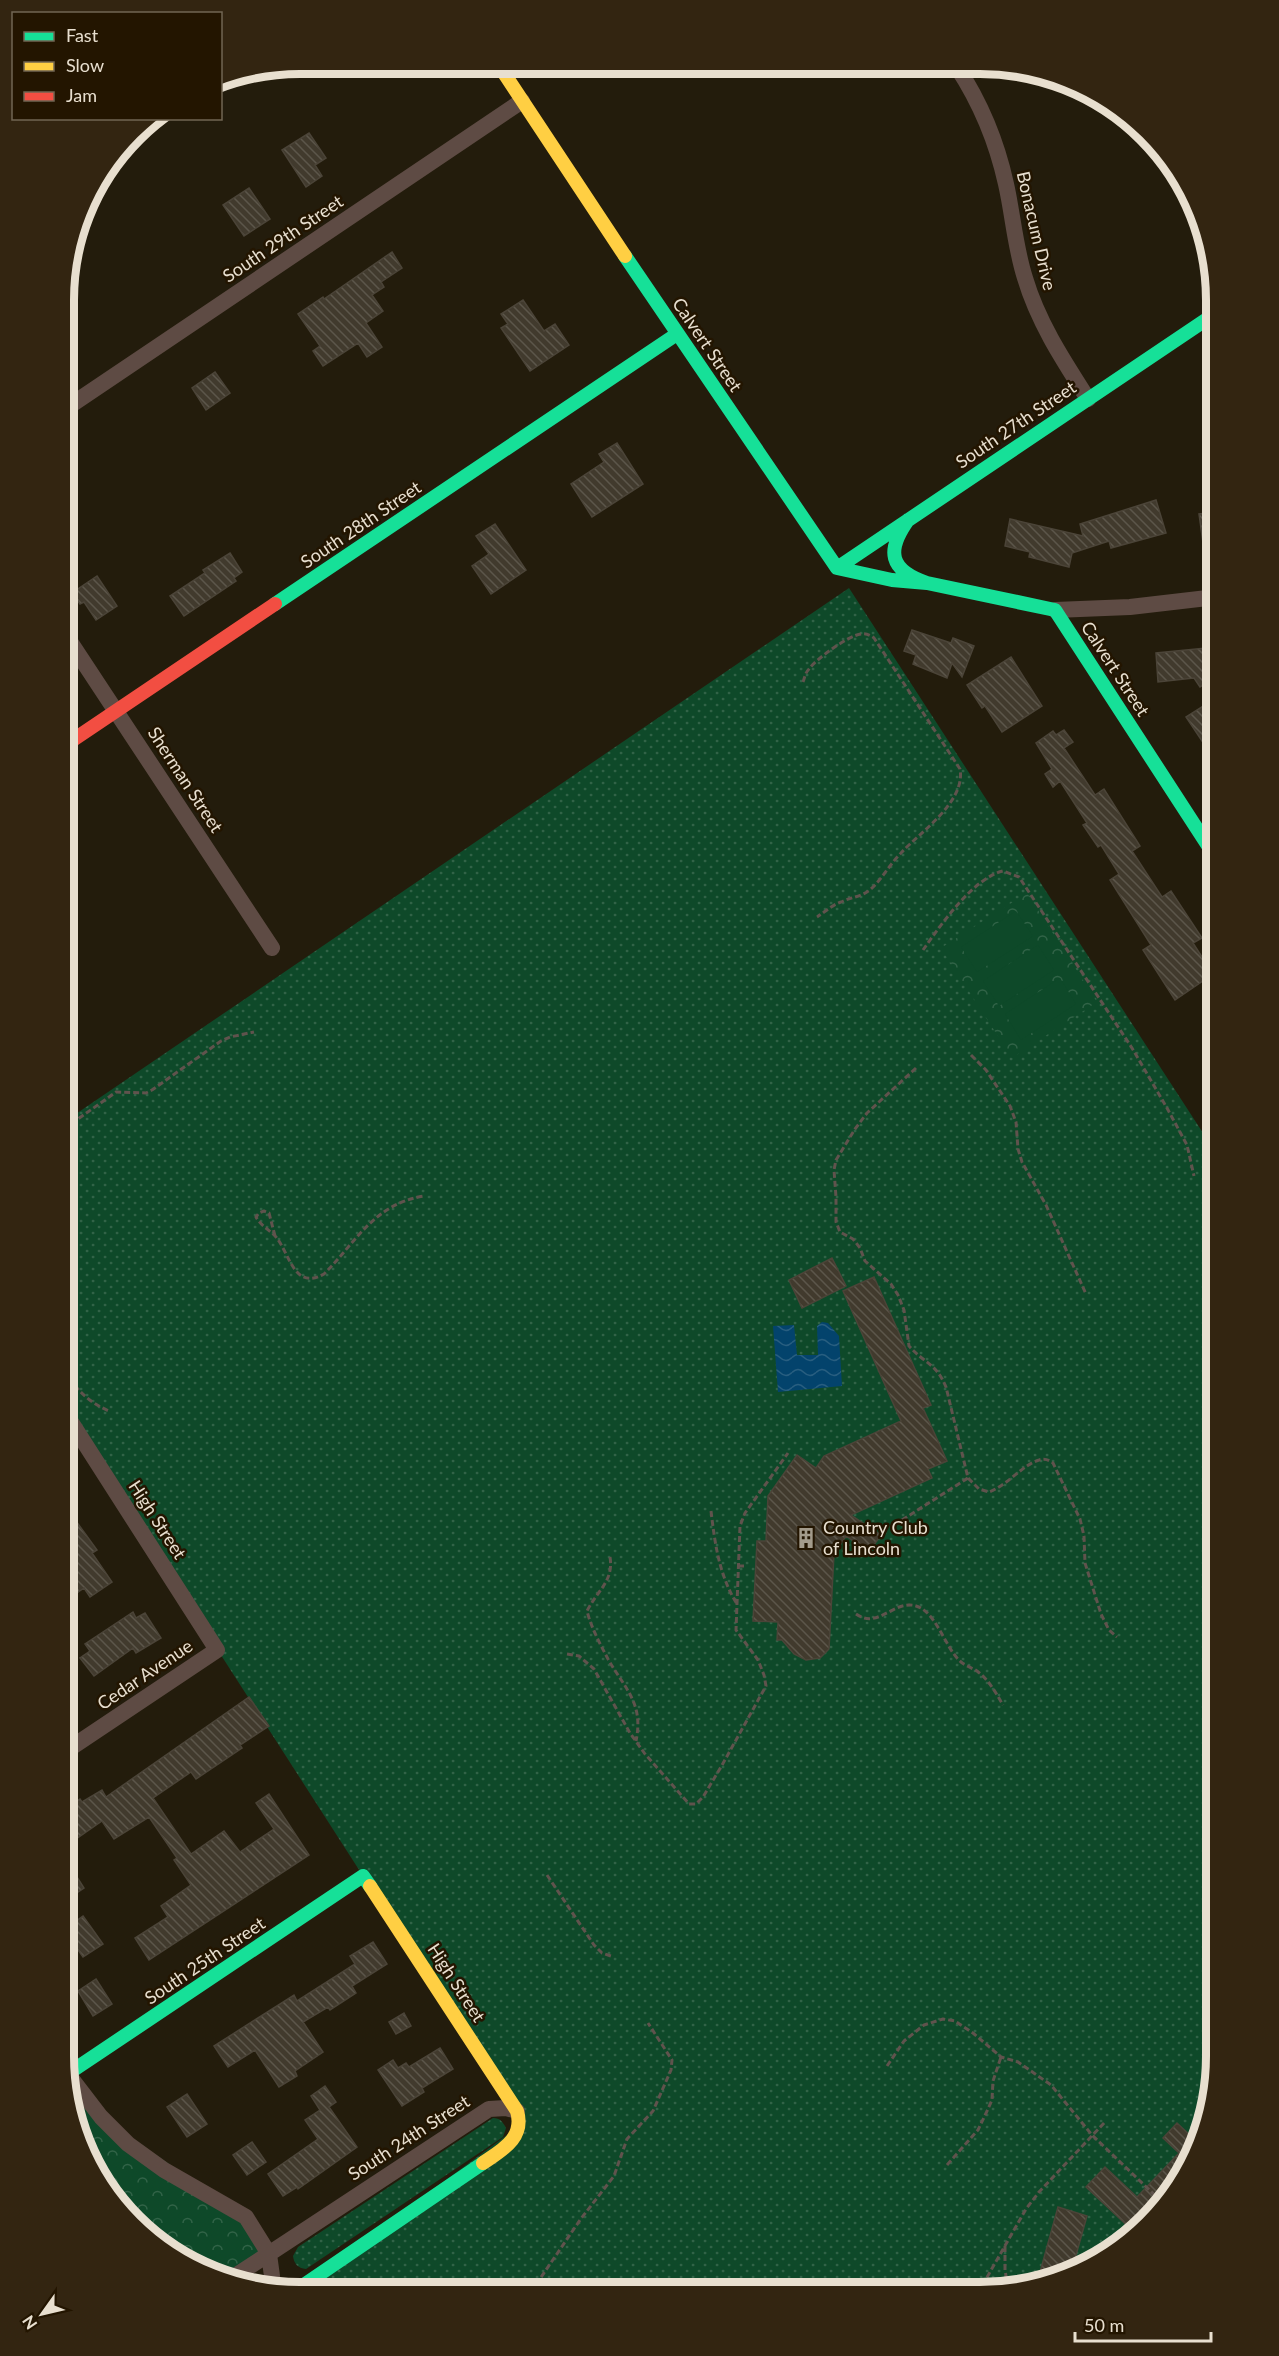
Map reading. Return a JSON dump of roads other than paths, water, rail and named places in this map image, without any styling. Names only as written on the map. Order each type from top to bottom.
[{"type":"street","name":"Calvert Street","points":[[504,74],[837,568]]},
{"type":"street","name":"Bonacum Drive","points":[[961,74],[980,108],[995,145],[1006,184],[1024,278],[1038,315],[1056,350],[1088,399]]},
{"type":"street","name":"South 29th Street","points":[[74,403],[522,101]]},
{"type":"street","name":"South 27th Street","points":[[837,568],[1206,320]]},
{"type":"street","name":"South 28th Street","points":[[74,739],[677,333]]},
{"type":"street","points":[[908,520],[895,542],[894,557],[902,570],[911,577],[927,583]]},
{"type":"street","points":[[837,568],[892,580],[927,583],[1055,610],[1130,607],[1206,598]]},
{"type":"street","name":"Calvert Street","points":[[1055,610],[1206,843]]},
{"type":"street","name":"Sherman Street","points":[[74,647],[272,948]]},
{"type":"street","name":"High Street","points":[[74,1427],[217,1650]]},
{"type":"street","name":"Cedar Avenue","points":[[74,1746],[217,1650]]},
{"type":"street","name":"High Street","points":[[363,1876],[517,2111]]},
{"type":"street","name":"South 25th Street","points":[[74,2067],[363,1876]]},
{"type":"street","points":[[75,2083],[101,2117],[128,2144],[164,2170],[246,2217],[269,2254],[273,2281]]},
{"type":"street","name":"South 24th Street","points":[[238,2274],[489,2109],[506,2108],[517,2111]]},
{"type":"street","points":[[308,2282],[509,2145],[516,2136],[519,2126],[517,2111]]},
{"type":"water","points":[[822,1322],[828,1323],[839,1336],[842,1386],[778,1392],[773,1326],[794,1325],[797,1355],[818,1355],[817,1326]]},
{"type":"place","name":"Country Club of Lincoln","points":[[806,1538]]}]
